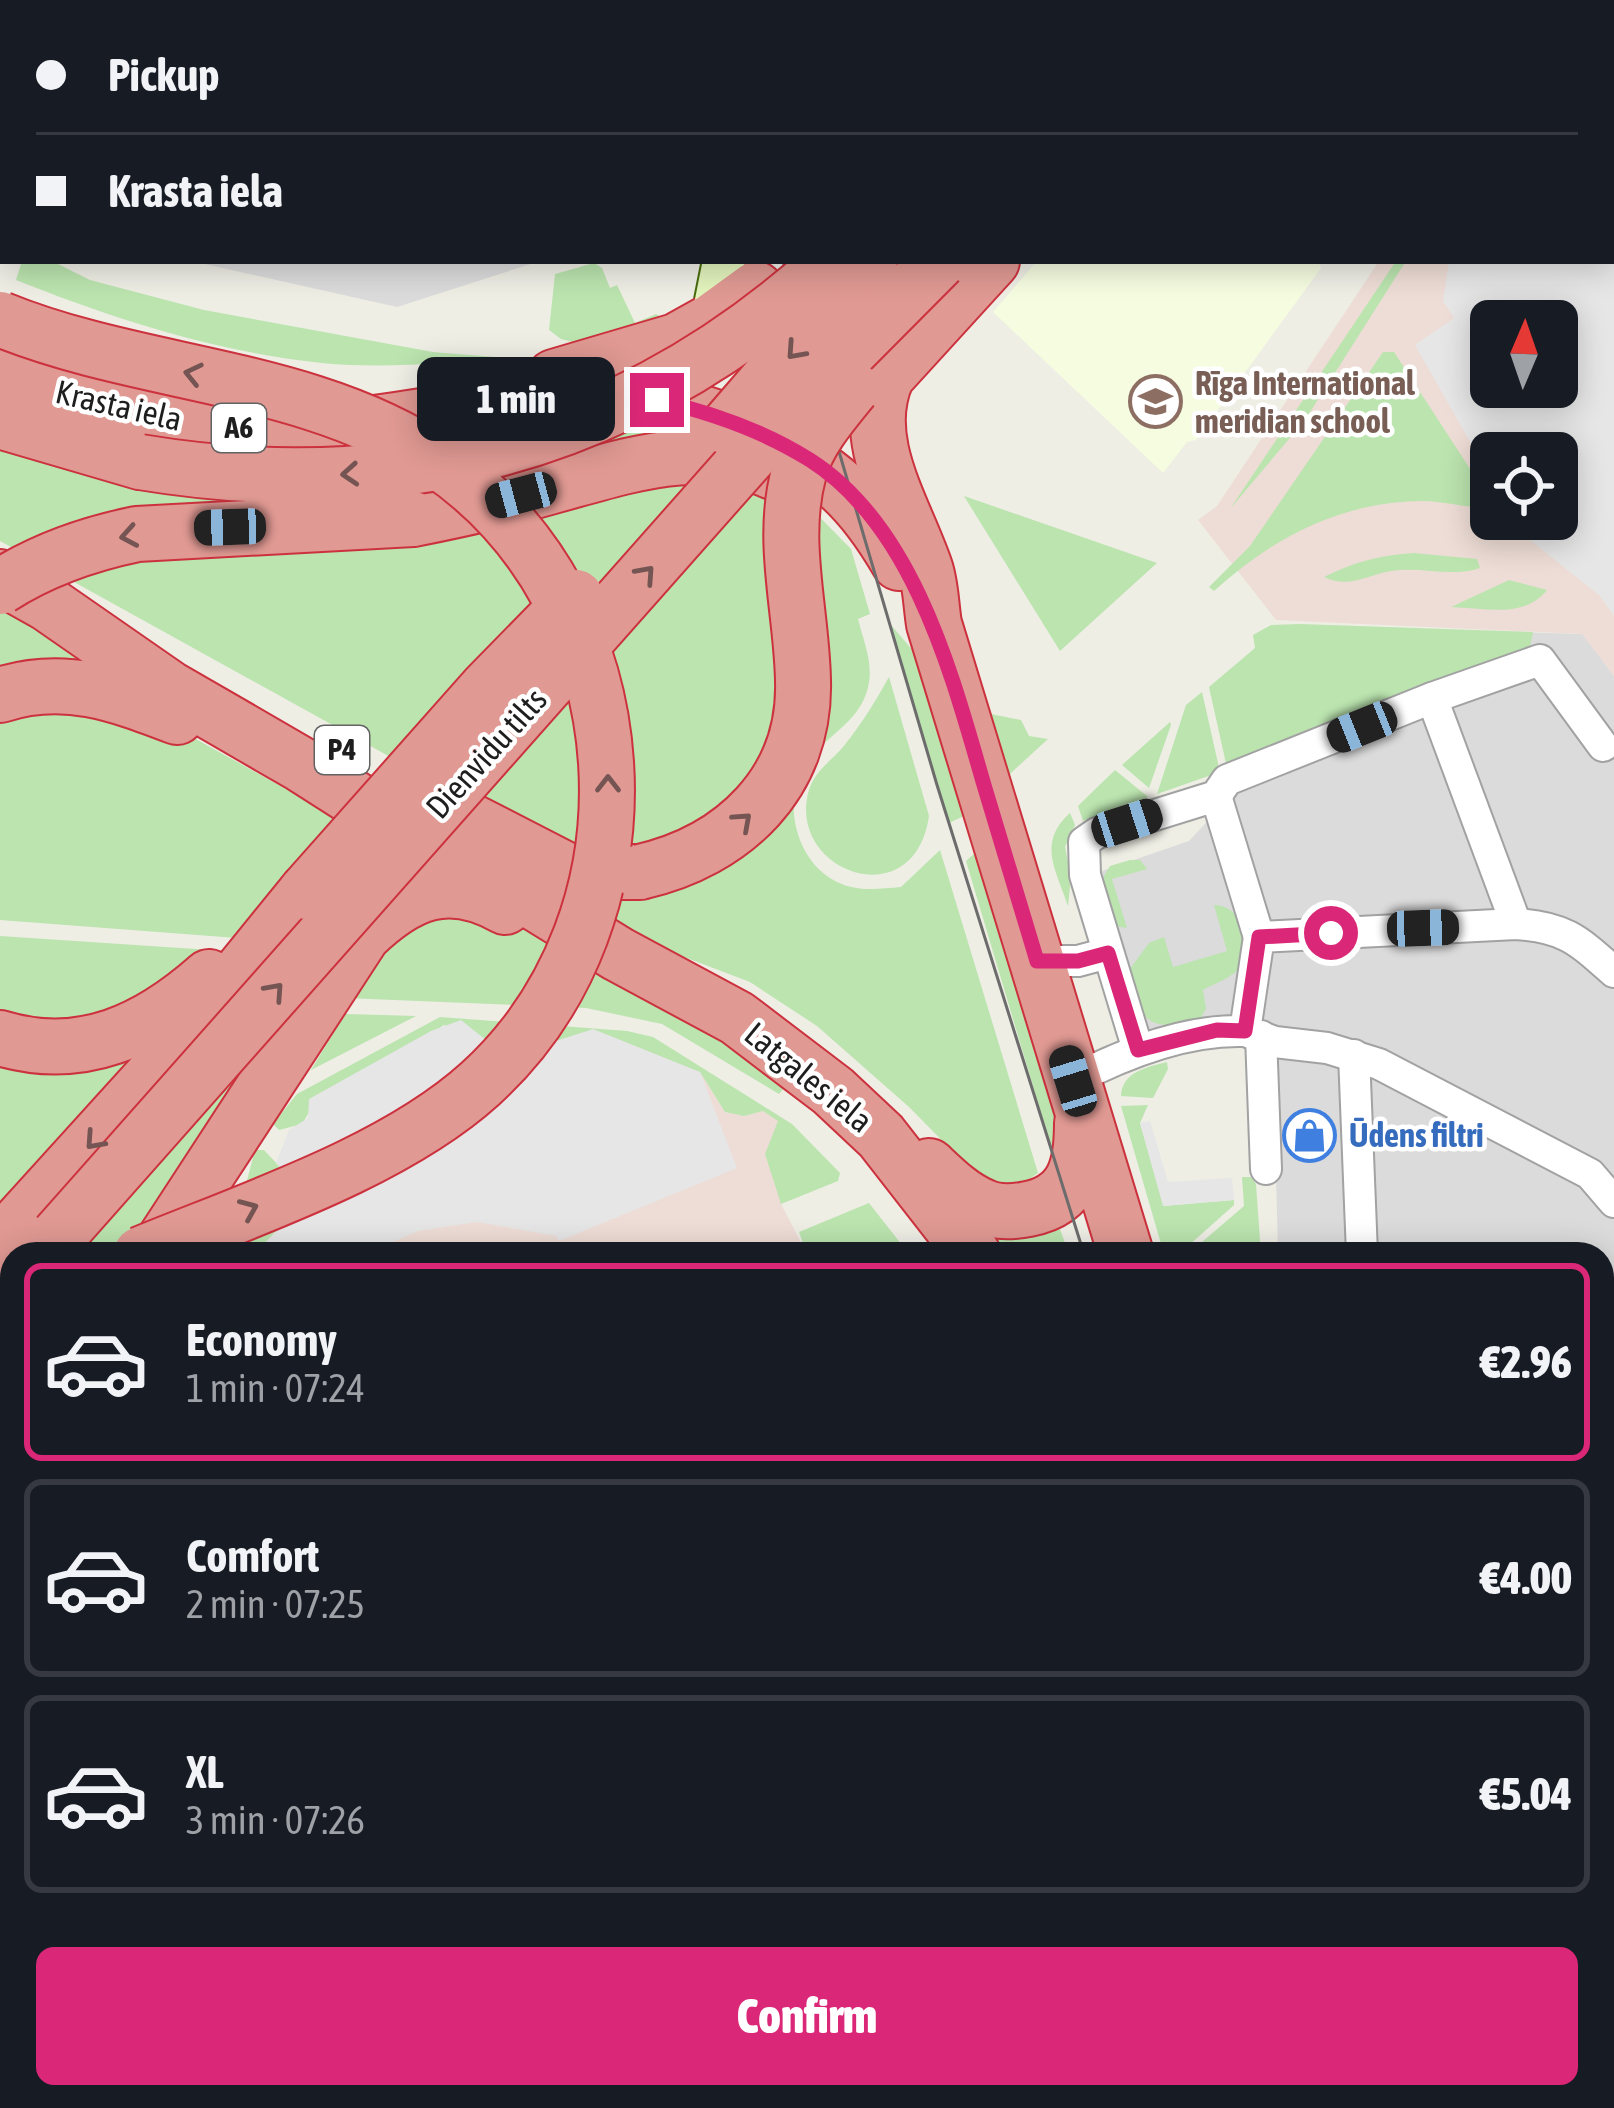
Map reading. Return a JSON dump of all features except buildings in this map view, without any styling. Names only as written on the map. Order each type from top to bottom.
[{"type":"highway","points":[[484,404],[577,368],[676,341],[712,321],[785,264]]},
{"type":"highway","points":[[0,421],[140,462],[231,476],[354,475],[450,461],[541,438],[628,400],[712,355],[827,264]]},
{"type":"highway","name":"Dienvidu tilts","points":[[33,1236],[306,892],[487,688],[555,621],[868,264]]},
{"type":"highway","points":[[910,264],[946,276],[968,274],[967,264]]},
{"type":"highway","name":"Dienvidu tilts","points":[[33,1236],[782,421],[965,264]]},
{"type":"highway","name":"P4","points":[[24,595],[182,664],[545,861],[586,874],[640,872],[675,864],[720,841],[751,817],[786,764],[796,736],[804,687],[790,529],[800,469],[812,440],[965,264]]},
{"type":"highway","points":[[934,624],[926,571],[886,470],[878,396],[966,264]]},
{"type":"highway","points":[[0,320],[96,351],[318,404],[384,430],[439,462],[503,519],[555,587],[592,673],[605,731],[608,820],[592,903],[568,965],[516,1046],[466,1095],[412,1133],[352,1164],[169,1242]]},
{"type":"highway","name":"Krasta iela","points":[[0,372],[112,409],[226,427],[331,428],[554,395],[615,394],[657,400],[724,419],[810,460],[840,485],[882,534],[934,624]]},
{"type":"highway","points":[[24,595],[33,568],[96,542],[137,534],[413,519],[485,505],[660,457],[725,458],[766,469],[805,488],[832,510],[897,594],[934,624]]},
{"type":"highway","name":"A6","points":[[0,577],[169,688],[618,954]]},
{"type":"highway","name":"Latgales iela","points":[[934,624],[1122,1242]]},
{"type":"highway","points":[[0,695],[39,686],[82,686],[122,696],[302,765]]},
{"type":"highway","points":[[163,1242],[363,935],[387,912],[436,890],[460,890],[483,895],[542,927],[618,954]]},
{"type":"highway","points":[[0,1038],[70,1048],[133,1031],[170,1011],[306,892]]},
{"type":"highway","name":"Latgales iela","points":[[618,954],[737,1018],[833,1091],[881,1136],[964,1242]]},
{"type":"highway","name":"Latgales iela","points":[[881,1136],[924,1161],[955,1190],[985,1208],[1037,1208],[1066,1193],[1082,1154],[1077,1096]]},
{"type":"street","points":[[712,321],[724,264]]},
{"type":"street","points":[[1138,1050],[1085,875],[1084,842],[1096,833],[1216,796],[1227,780],[1540,660],[1603,746]]},
{"type":"street","points":[[1432,698],[1516,924]]},
{"type":"street","points":[[1216,796],[1259,937],[1253,1034],[1266,1168]]},
{"type":"street","points":[[1259,937],[1550,926],[1573,936],[1614,972]]},
{"type":"street","points":[[1037,961],[1078,961],[1108,953]]},
{"type":"street","points":[[1077,1096],[1138,1050],[1217,1030],[1253,1034],[1354,1054],[1590,1174],[1614,1202]]},
{"type":"street","points":[[1354,1054],[1362,1242]]},
{"type":"shaded area","points":[[204,264],[531,264],[397,307]]},
{"type":"shaded area","name":"Rīga International meridian school","points":[[1034,264],[1320,264],[1321,268],[1196,440],[1187,442],[1163,473],[993,312]]},
{"type":"shaded area","points":[[1377,264],[1614,264],[1614,676],[1582,634],[1276,620],[1198,520],[1217,506]]},
{"type":"shaded area","points":[[1449,264],[1614,264],[1614,616],[1600,596],[1530,540],[1578,540],[1578,432],[1470,432],[1470,442],[1415,345],[1454,318],[1443,301]]},
{"type":"shaded area","points":[[1447,630],[1583,634],[1614,676],[1614,1242],[1278,1242],[1274,1096],[1264,1020],[1127,1044],[1081,914],[1096,873],[1189,841],[1241,785]]},
{"type":"shaded area","points":[[461,1020],[491,1044],[516,1054],[593,1029],[700,1072],[737,1168],[559,1241],[556,1236],[477,1222],[418,1231],[393,1242],[266,1242],[295,1212],[296,1184],[276,1163],[289,1130],[308,1118],[309,1099],[431,1031]]},
{"type":"shaded area","points":[[700,1072],[725,1112],[744,1116],[763,1111],[779,1121],[781,1204],[801,1242],[257,1242],[289,1130]]},
{"type":"shaded area","points":[[1150,1121],[1168,1182],[1232,1178],[1234,1200],[1163,1206],[1140,1123]]},
{"type":"green space","points":[[21,264],[58,264],[90,280],[204,310],[433,352],[508,358],[368,365],[282,358],[128,320],[16,280]]},
{"type":"green space","points":[[596,264],[610,288],[617,285],[635,323],[656,314],[664,319],[651,328],[602,334],[577,343],[561,339],[549,330],[555,274]]},
{"type":"green space","points":[[1394,264],[1404,264],[1305,420],[1230,509]]},
{"type":"green space","points":[[1383,352],[1394,352],[1470,469],[1470,506],[1392,503],[1336,516],[1260,554],[1214,591],[1209,587],[1250,546]]},
{"type":"green space","points":[[679,423],[646,473],[794,491],[851,549],[870,614],[858,619],[870,678],[858,709],[803,769],[794,800],[798,833],[823,873],[860,889],[901,887],[940,850],[1038,1173],[1025,1182],[985,1184],[909,1107],[817,1026],[750,982],[637,939],[492,857],[590,853],[486,810],[0,541],[0,438],[417,440]]},
{"type":"green space","points":[[964,496],[1157,563],[1060,651]]},
{"type":"green space","points":[[1414,553],[1477,559],[1480,568],[1402,570],[1350,581],[1324,577],[1368,560]]},
{"type":"green space","points":[[1509,580],[1547,590],[1515,608],[1451,607]]},
{"type":"green space","points":[[0,609],[5,611],[116,678],[0,680]]},
{"type":"green space","points":[[891,625],[915,653],[968,814],[949,823]]},
{"type":"green space","points":[[1271,625],[1533,632],[1529,652],[1227,768],[1209,687],[1255,648],[1253,635]]},
{"type":"green space","points":[[889,677],[929,816],[919,848],[901,867],[878,874],[854,872],[832,861],[816,843],[807,819],[809,790],[856,730]]},
{"type":"green space","points":[[1202,692],[1220,772],[1157,794],[1186,705]]},
{"type":"green space","points":[[49,700],[185,733],[329,813],[379,834],[250,939],[0,920],[0,711]]},
{"type":"green space","points":[[986,713],[1021,720],[1029,736],[1048,739],[1000,783]]},
{"type":"green space","points":[[1171,725],[1149,788],[1122,765]]},
{"type":"green space","points":[[1115,770],[1148,797],[1083,821],[1078,806]]},
{"type":"green space","points":[[1070,813],[1075,825],[1065,847],[1071,877],[1068,906],[1052,846]]},
{"type":"green space","points":[[975,853],[1062,1128],[1060,1144],[1052,1150],[966,861]]},
{"type":"green space","points":[[1140,860],[1147,869],[1112,879],[1127,928],[1114,926],[1101,881],[1110,866]]},
{"type":"green space","points":[[1214,905],[1231,911],[1242,925],[1247,944],[1243,963],[1203,990],[1206,1009],[1199,1021],[1167,1025],[1148,1019],[1136,1001],[1129,970],[1149,943],[1164,937],[1173,967],[1227,951]]},
{"type":"green space","points":[[496,912],[741,1052],[784,1088],[779,1094],[662,1024],[586,1008],[345,998],[399,920]]},
{"type":"green space","points":[[0,936],[226,951],[309,997],[145,1242],[50,1242],[0,1218]]},
{"type":"green space","points":[[345,1014],[416,1016],[311,1070]]},
{"type":"green space","points":[[440,1017],[653,1037],[792,1124],[840,1173],[838,1181],[781,1204],[765,1154],[778,1121],[763,1111],[744,1116],[725,1112],[700,1072],[516,1054],[444,1025],[311,1109],[302,1124],[279,1130],[273,1124],[297,1094]]},
{"type":"green space","points":[[1167,1062],[1153,1098],[1121,1096],[1131,1076]]},
{"type":"green space","points":[[1148,1105],[1140,1123],[1164,1206],[1234,1200],[1192,1242],[1161,1242],[1121,1106]]},
{"type":"green space","points":[[255,1150],[264,1150],[296,1184],[295,1212],[266,1242],[216,1242],[245,1188]]},
{"type":"green space","points":[[1242,1177],[1251,1177],[1256,1184],[1260,1242],[1202,1242],[1244,1206]]},
{"type":"green space","points":[[869,1203],[900,1242],[803,1242],[799,1232]]},
{"type":"green space","points":[[1057,1221],[1065,1242],[994,1242],[989,1234]]},
{"type":"tram line","points":[[784,264],[937,785],[1080,1242]]},
{"type":"place","name":"Rīga International meridian school","points":[[1156,402]]},
{"type":"place","name":"Ūdens filtri","points":[[1310,1135]]},
{"type":"route","points":[[657,400],[724,419],[810,460],[840,485],[882,534],[934,624],[1037,961],[1078,961],[1108,953],[1138,1050],[1217,1030],[1245,1031],[1259,937],[1331,933]]}]
